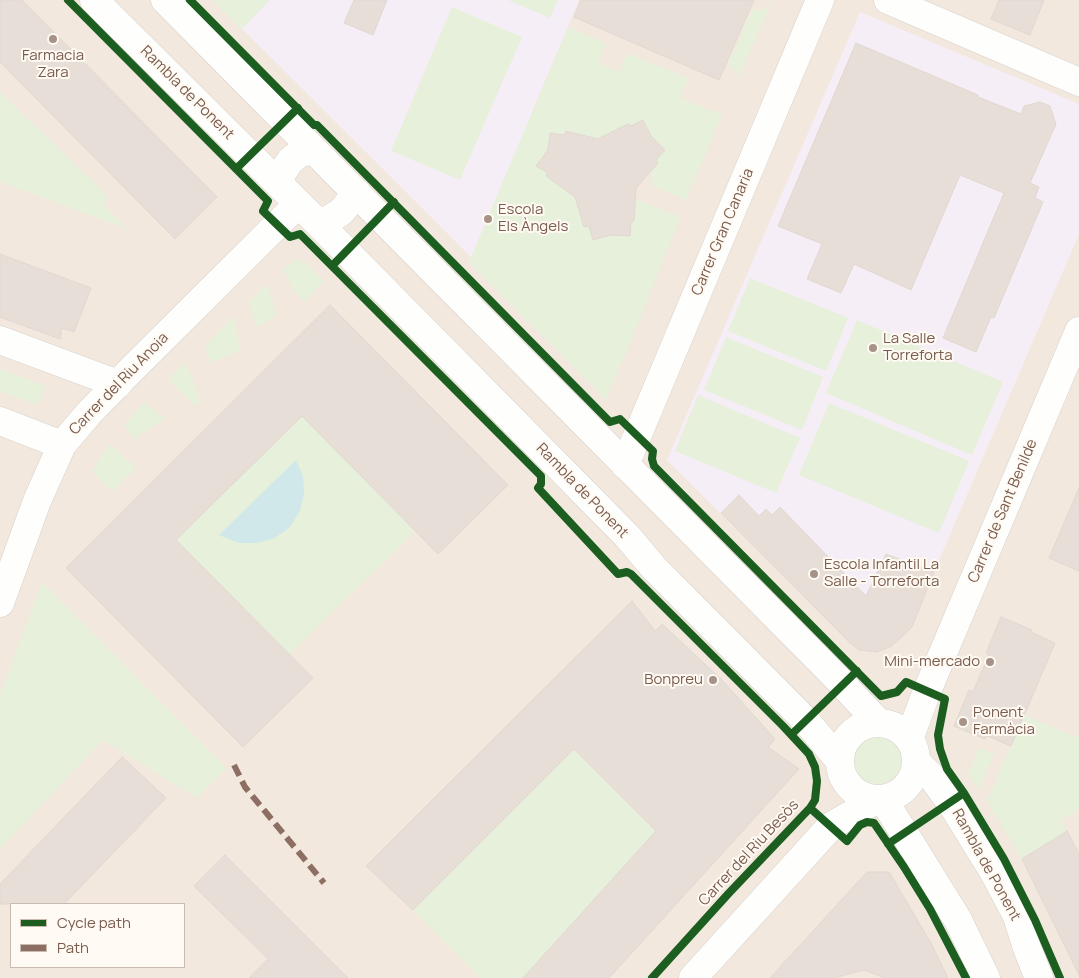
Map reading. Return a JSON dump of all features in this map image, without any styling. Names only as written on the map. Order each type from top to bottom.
[{"type":"street","name":"Rambla de Ponent","points":[[94,0],[280,185],[806,721],[840,768]]},
{"type":"street","name":"Rambla de Ponent","points":[[165,0],[625,465],[899,738],[951,803],[993,872],[1017,916],[1039,978]]},
{"type":"street","name":"Carrer Gran Canaria","points":[[625,465],[820,0]]},
{"type":"street","points":[[888,0],[1079,82]]},
{"type":"street","points":[[280,185],[282,173],[290,161],[300,153],[313,150]]},
{"type":"street","points":[[320,226],[341,212],[356,194]]},
{"type":"street","name":"Carrer del Riu Anoia","points":[[0,603],[37,501],[62,445],[89,413],[298,204]]},
{"type":"street","name":"Carrer de Sant Benilde","points":[[899,738],[927,691],[1079,331]]},
{"type":"street","points":[[0,340],[118,384]]},
{"type":"street","points":[[0,421],[62,445]]},
{"type":"street","points":[[693,978],[831,826],[880,799],[891,797],[904,790],[913,777],[899,738],[864,725],[851,734],[842,746],[831,826]]},
{"type":"street","points":[[840,768],[850,788],[862,796],[880,799],[958,920],[986,978]]},
{"type":"shaded area","points":[[0,0],[1079,0],[1079,978],[0,978]]},
{"type":"shaded area","name":"Escola Els Àngels","points":[[213,0],[579,0],[504,180],[606,400],[469,262],[471,257]]},
{"type":"shaded area","name":"La Salle Torreforta","points":[[860,12],[1079,104],[1079,234],[912,627],[892,646],[877,652],[859,650],[848,641],[667,460]]},
{"type":"green space","points":[[213,0],[270,0],[242,29]]},
{"type":"green space","points":[[508,0],[558,0],[550,18]]},
{"type":"green space","points":[[771,3],[737,82],[737,71],[728,66],[752,9],[762,11]]},
{"type":"green space","points":[[452,7],[522,37],[460,180],[391,151]]},
{"type":"green space","points":[[568,27],[606,44],[599,64],[619,72],[627,54],[689,78],[680,98],[722,115],[686,200],[653,186],[650,172],[658,164],[656,160],[665,149],[651,136],[631,127],[598,139],[566,131],[564,135],[551,133],[548,150],[536,166],[548,173],[546,176],[575,197],[584,227],[589,226],[593,240],[611,235],[630,236],[631,222],[634,221],[636,199],[680,217],[606,400],[469,262]]},
{"type":"green space","points":[[0,92],[109,197],[103,204],[128,229],[0,182]]},
{"type":"green space","points":[[298,259],[310,267],[324,281],[304,302],[294,291],[283,268]]},
{"type":"green space","points":[[750,278],[848,318],[826,371],[728,331]]},
{"type":"green space","points":[[267,284],[277,315],[257,327],[248,303]]},
{"type":"green space","points":[[234,316],[240,350],[210,363],[205,346]]},
{"type":"green space","points":[[857,320],[1003,382],[972,455],[826,393]]},
{"type":"green space","points":[[726,337],[823,377],[802,430],[704,390]]},
{"type":"green space","points":[[186,362],[201,403],[196,406],[168,379]]},
{"type":"green space","points":[[0,369],[45,386],[38,405],[0,391]]},
{"type":"green space","points":[[698,395],[800,438],[776,493],[675,451]]},
{"type":"green space","points":[[144,402],[165,419],[134,439],[124,425]]},
{"type":"green space","points":[[829,403],[969,461],[939,533],[799,475]]},
{"type":"green space","points":[[302,416],[415,531],[289,655],[176,540]]},
{"type":"green space","points":[[109,444],[136,468],[112,491],[92,471]]},
{"type":"green space","points":[[42,582],[226,768],[197,798],[103,740],[0,849],[0,694]]},
{"type":"green space","points":[[1024,715],[1079,738],[1079,809],[1061,820],[1067,831],[1022,859],[987,801]]},
{"type":"green space","points":[[876,732],[890,736],[898,744],[902,758],[898,772],[890,780],[876,784],[862,780],[854,772],[850,758],[854,744],[862,736]]},
{"type":"green space","points":[[979,748],[994,754],[979,790],[968,775]]},
{"type":"green space","points":[[574,749],[656,831],[523,978],[480,978],[413,910]]},
{"type":"water","points":[[296,460],[303,476],[304,494],[300,511],[289,528],[273,539],[256,543],[239,543],[219,535]]},
{"type":"building","points":[[0,0],[22,0],[217,197],[175,239],[0,62]]},
{"type":"building","points":[[354,0],[387,0],[373,35],[344,23]]},
{"type":"building","points":[[581,0],[754,0],[719,80],[574,17]]},
{"type":"building","points":[[999,0],[1044,0],[1030,35],[991,19]]},
{"type":"building","points":[[856,43],[1021,114],[1024,106],[1040,102],[1050,106],[1056,124],[1030,183],[1039,187],[1035,198],[1043,202],[994,318],[991,317],[976,352],[943,338],[1004,193],[960,175],[911,290],[854,264],[841,293],[807,279],[822,244],[778,226]]},
{"type":"building","points":[[643,120],[651,136],[665,150],[656,160],[658,163],[636,188],[634,221],[631,222],[630,236],[611,235],[593,240],[589,226],[584,227],[575,197],[546,176],[548,173],[536,166],[548,150],[550,133],[564,135],[566,131],[598,139],[628,124],[631,126]]},
{"type":"building","points":[[0,254],[91,288],[74,332],[62,328],[60,339],[0,317]]},
{"type":"building","points":[[330,305],[508,485],[438,554],[302,416],[176,540],[313,678],[243,747],[66,568]]},
{"type":"building","points":[[1079,488],[1079,571],[1049,558]]},
{"type":"building","name":"Escola Infantil La Salle - Torreforta","points":[[739,495],[759,516],[766,509],[772,515],[780,507],[866,596],[886,554],[934,572],[912,627],[892,646],[877,652],[859,650],[721,513]]},
{"type":"building","points":[[632,601],[655,631],[662,624],[723,681],[775,739],[768,747],[799,769],[609,978],[523,978],[656,831],[574,749],[413,910],[366,866]]},
{"type":"building","points":[[1001,617],[1032,630],[1031,632],[1055,643],[1011,746],[987,736],[985,739],[954,726],[969,690],[973,692],[989,655],[986,653]]},
{"type":"building","points":[[122,757],[166,798],[65,903],[0,904],[0,884]]},
{"type":"building","points":[[1067,831],[1079,854],[1079,975],[1022,859]]},
{"type":"building","points":[[225,855],[348,978],[249,978],[268,959],[194,886]]},
{"type":"building","points":[[867,872],[889,872],[932,945],[948,978],[885,978],[864,970],[834,978],[770,978]]},
{"type":"marked path","points":[[234,765],[245,787],[324,883]]},
{"type":"cycle path","name":"Carrer del Riu Besòs","points":[[68,0],[268,201],[263,211],[290,237],[300,234],[541,476],[541,484],[538,488],[618,574],[627,572],[631,574],[809,754],[815,767],[817,781],[815,800],[810,808],[652,978]]},
{"type":"cycle path","points":[[190,0],[314,125],[317,125],[610,422],[620,419],[653,451],[652,459],[654,466],[881,696],[897,692],[906,682],[945,699],[938,735],[940,749],[947,769],[964,793],[1004,859],[1035,920],[1060,978]]},
{"type":"cycle path","points":[[236,169],[298,108]]},
{"type":"cycle path","points":[[332,266],[394,202]]},
{"type":"cycle path","points":[[792,734],[857,671]]},
{"type":"cycle path","points":[[888,844],[964,793]]},
{"type":"cycle path","name":"Carrer del Riu Besòs","points":[[810,808],[847,841],[860,825],[867,822],[874,823],[930,909],[966,978]]},
{"type":"place","name":"Farmacia Zara","points":[[53,39]]},
{"type":"place","name":"Escola Els Àngels","points":[[488,219]]},
{"type":"place","name":"La Salle Torreforta","points":[[873,348]]},
{"type":"place","name":"Escola Infantil La Salle - Torreforta","points":[[814,574]]},
{"type":"place","name":"Mini-mercado","points":[[990,662]]},
{"type":"place","name":"Bonpreu","points":[[713,680]]},
{"type":"place","name":"Ponent Farmàcia","points":[[963,722]]}]
